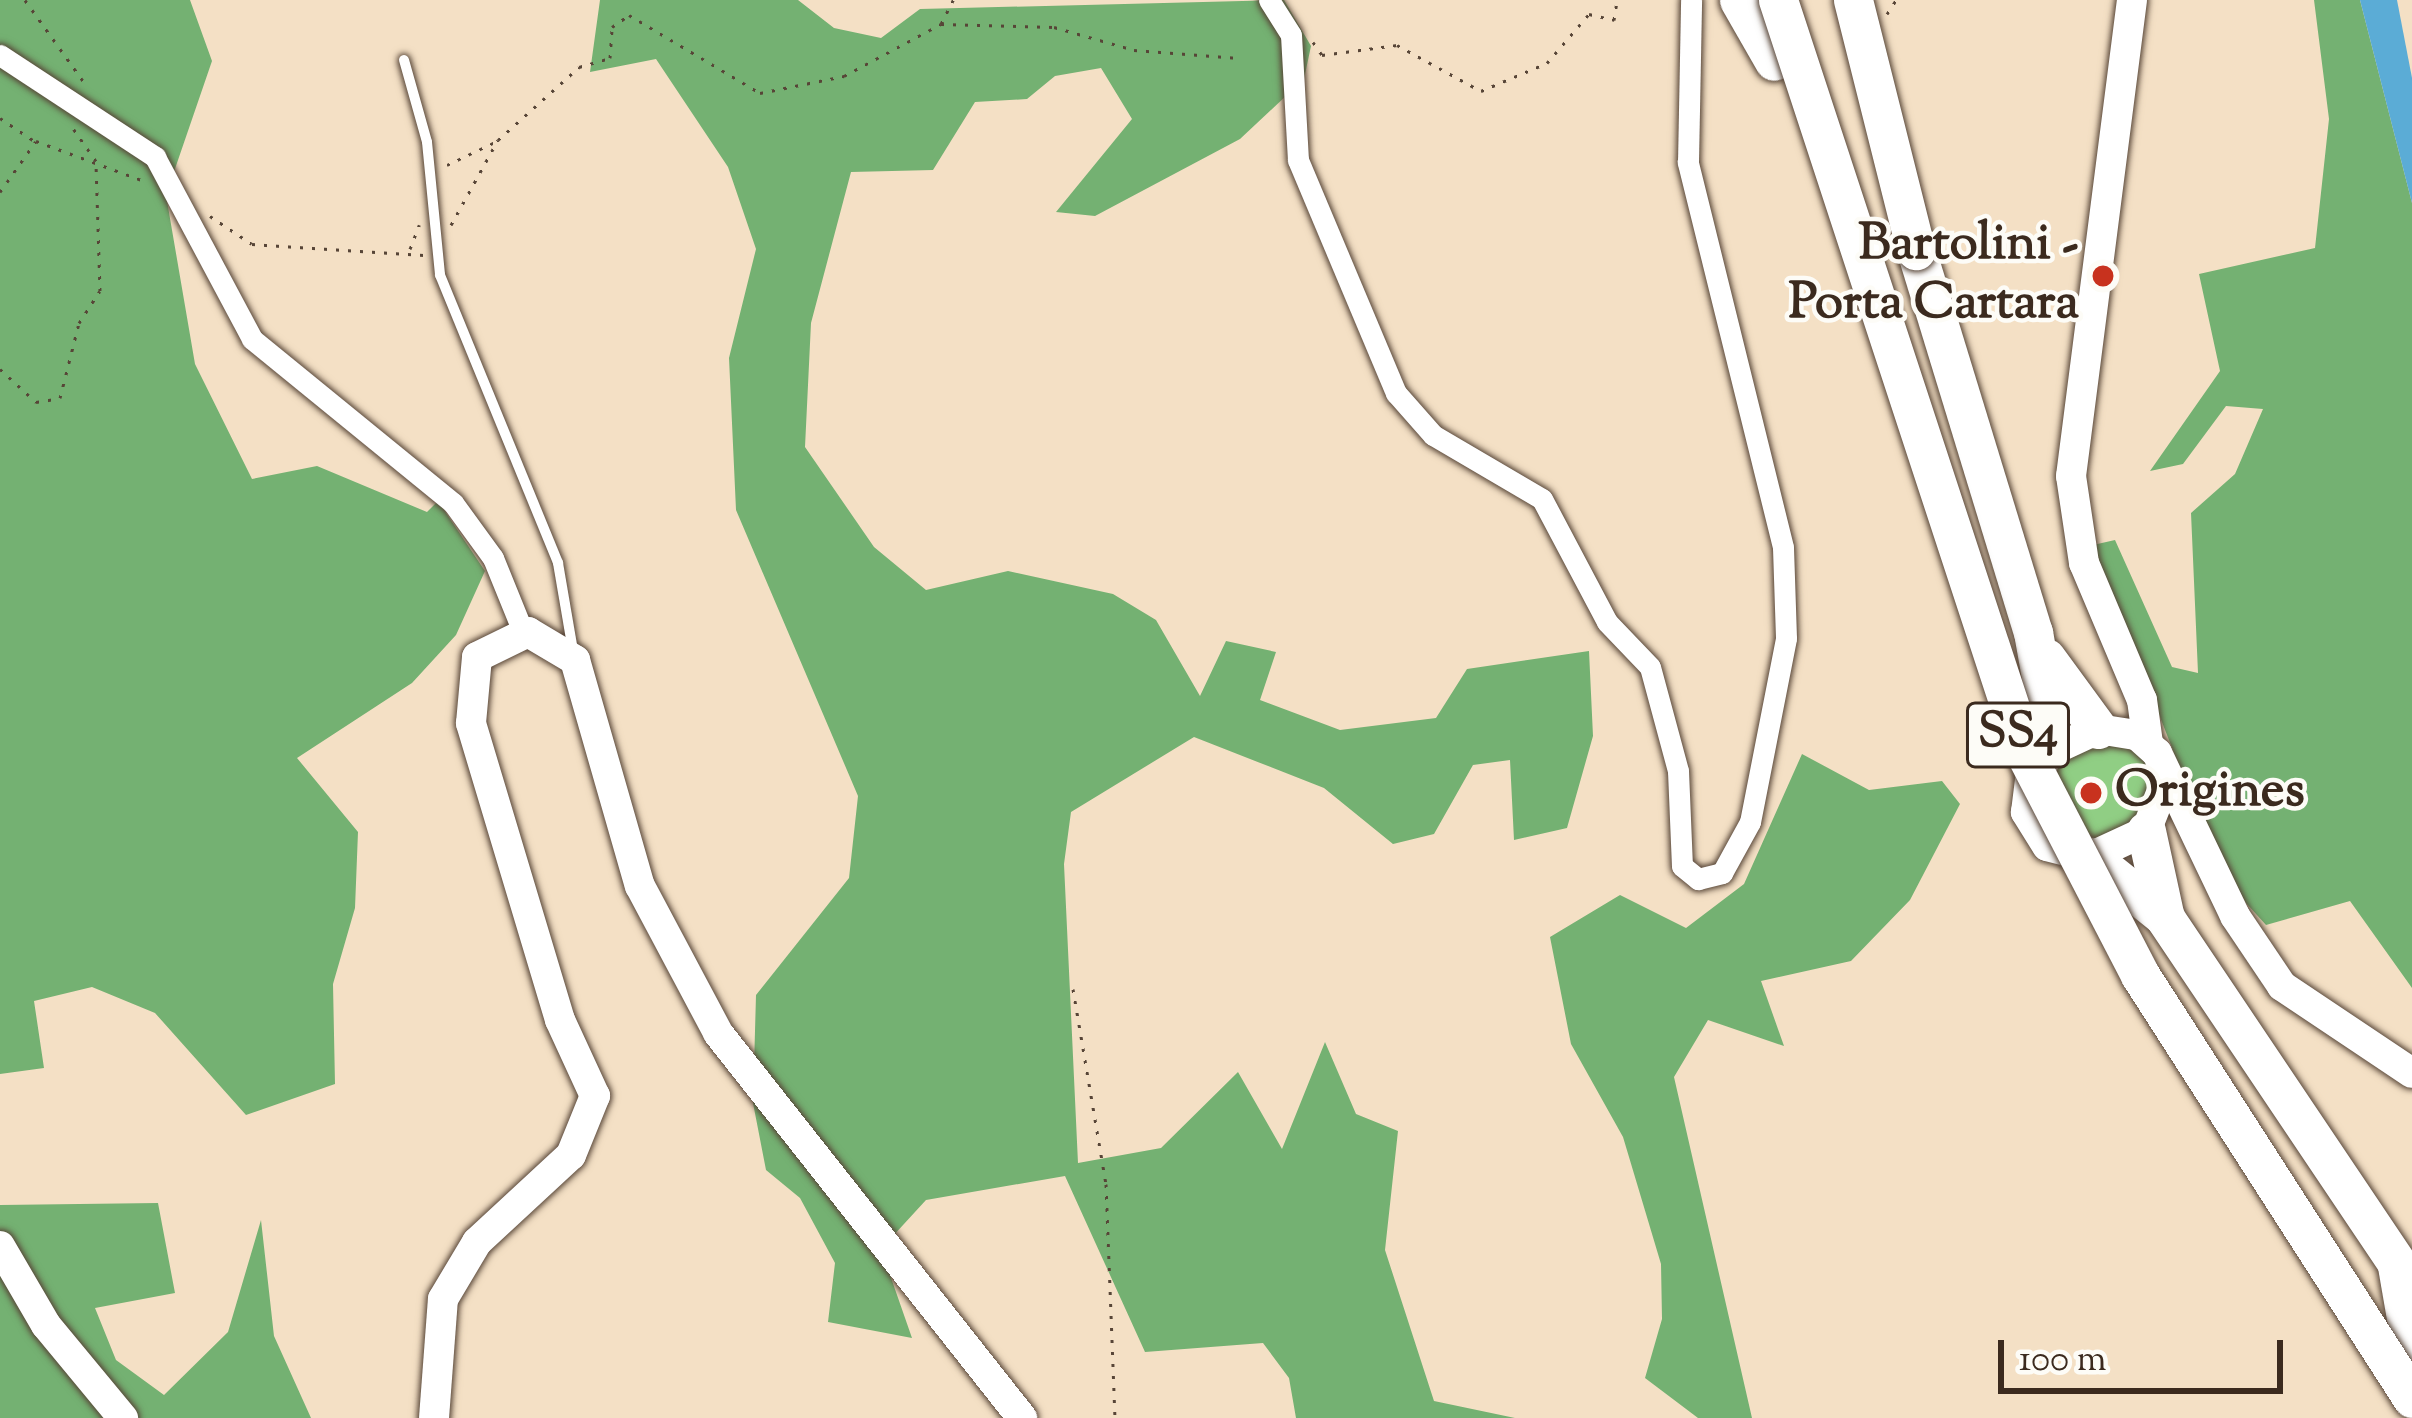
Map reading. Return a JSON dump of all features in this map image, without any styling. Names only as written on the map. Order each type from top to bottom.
[{"type":"highway","points":[[1739,0],[1774,61],[1916,250]]},
{"type":"highway","name":"SS4","points":[[1778,0],[2025,753],[2140,975],[2412,1398]]},
{"type":"highway","points":[[1852,0],[1916,250],[2033,632],[2048,717],[2039,760]]},
{"type":"highway","points":[[2033,632],[2104,728]]},
{"type":"highway","points":[[2146,831],[2165,918]]},
{"type":"highway","points":[[2090,857],[2165,918],[2404,1275],[2412,1353]]},
{"type":"street","points":[[1272,3],[1293,52],[1298,160],[1396,393],[1433,435],[1541,499],[1607,622],[1650,667],[1678,771],[1682,866],[1698,879],[1722,873],[1750,823],[1786,638],[1783,548],[1688,162],[1691,0]]},
{"type":"street","points":[[2132,0],[2071,476],[2084,562],[2126,669],[2148,742],[2209,863],[2282,986],[2412,1073]]},
{"type":"street","points":[[0,55],[113,120],[179,195],[252,339],[453,503],[493,558],[523,632],[575,660],[640,886],[718,1034],[1022,1418]]},
{"type":"street","points":[[434,1418],[442,1299],[477,1242],[571,1155],[595,1096],[560,1020],[470,723],[477,657],[523,632]]},
{"type":"street","points":[[2126,669],[2125,715],[2039,760],[2026,784],[2030,825],[2059,852],[2090,857],[2146,831],[2181,834],[2209,863]]},
{"type":"street","points":[[2104,728],[2148,742]]},
{"type":"street","points":[[2146,831],[2167,778]]},
{"type":"street","points":[[0,1246],[46,1325],[123,1418]]},
{"type":"lane","points":[[404,60],[431,175],[437,254],[557,563],[575,660]]},
{"type":"path","points":[[25,0],[113,120]]},
{"type":"path","points":[[941,24],[953,0]]},
{"type":"path","points":[[1272,3],[1322,55],[1397,45],[1453,68],[1467,92],[1520,80],[1589,14],[1616,18],[1617,0]]},
{"type":"path","points":[[431,175],[499,140],[578,67],[610,58],[617,18],[647,22],[760,93],[844,76],[941,24],[1054,27],[1133,50],[1240,58]]},
{"type":"path","points":[[0,118],[34,142],[179,195],[252,244],[437,254],[499,140]]},
{"type":"path","points":[[0,192],[34,142]]},
{"type":"path","points":[[0,368],[36,402],[68,385],[79,323],[102,283],[96,161]]},
{"type":"path","points":[[1073,989],[1106,1184],[1114,1418]]},
{"type":"green space","points":[[0,0],[190,0],[212,61],[166,195],[195,364],[252,479],[317,466],[427,512],[438,501],[485,571],[456,635],[412,683],[297,758],[358,832],[355,908],[333,984],[335,1084],[246,1115],[155,1013],[92,987],[34,1001],[44,1068],[0,1074]]},
{"type":"green space","points":[[600,0],[798,0],[834,28],[881,38],[920,9],[1284,0],[1311,46],[1304,79],[1240,139],[1095,216],[1056,212],[1132,119],[1101,68],[1055,76],[1027,99],[975,102],[933,170],[851,172],[811,323],[805,447],[874,547],[926,590],[1008,571],[1113,594],[1156,620],[1200,696],[1226,641],[1276,652],[1260,700],[1340,730],[1436,718],[1467,669],[1589,651],[1593,736],[1567,828],[1514,840],[1510,760],[1473,765],[1434,834],[1393,844],[1324,788],[1194,737],[1071,812],[1064,864],[1078,1163],[1161,1148],[1238,1072],[1282,1149],[1325,1042],[1356,1114],[1398,1131],[1385,1250],[1434,1401],[1515,1418],[1296,1418],[1289,1378],[1263,1343],[1145,1352],[1065,1176],[926,1200],[881,1249],[912,1338],[828,1322],[835,1263],[800,1198],[766,1170],[753,1103],[756,995],[849,878],[858,796],[736,510],[729,358],[756,249],[728,167],[656,59],[590,72]]},
{"type":"green space","points":[[2314,0],[2360,0],[2412,203],[2412,988],[2350,901],[2266,925],[2246,903],[2206,835],[2093,545],[2115,540],[2172,667],[2198,673],[2191,513],[2235,474],[2263,409],[2226,406],[2183,464],[2150,471],[2220,371],[2199,274],[2315,248],[2329,119]]},
{"type":"green space","points":[[2097,740],[2139,751],[2155,781],[2147,813],[2105,841],[2065,842],[2048,766]]},
{"type":"green space","points":[[1802,754],[1869,790],[1942,781],[1960,804],[1910,900],[1851,961],[1761,981],[1784,1046],[1708,1020],[1674,1077],[1752,1418],[1698,1418],[1645,1378],[1662,1319],[1661,1264],[1623,1137],[1571,1044],[1550,937],[1620,895],[1686,928],[1744,884]]},
{"type":"green space","points":[[158,1203],[175,1293],[95,1308],[116,1360],[164,1395],[228,1332],[261,1220],[274,1336],[311,1418],[0,1418],[0,1205]]},
{"type":"water","points":[[2360,0],[2397,0],[2412,78],[2412,203]]},
{"type":"place","name":"Bartolini - Porta Cartara","points":[[2103,276]]},
{"type":"place","name":"Origines","points":[[2091,793]]}]
